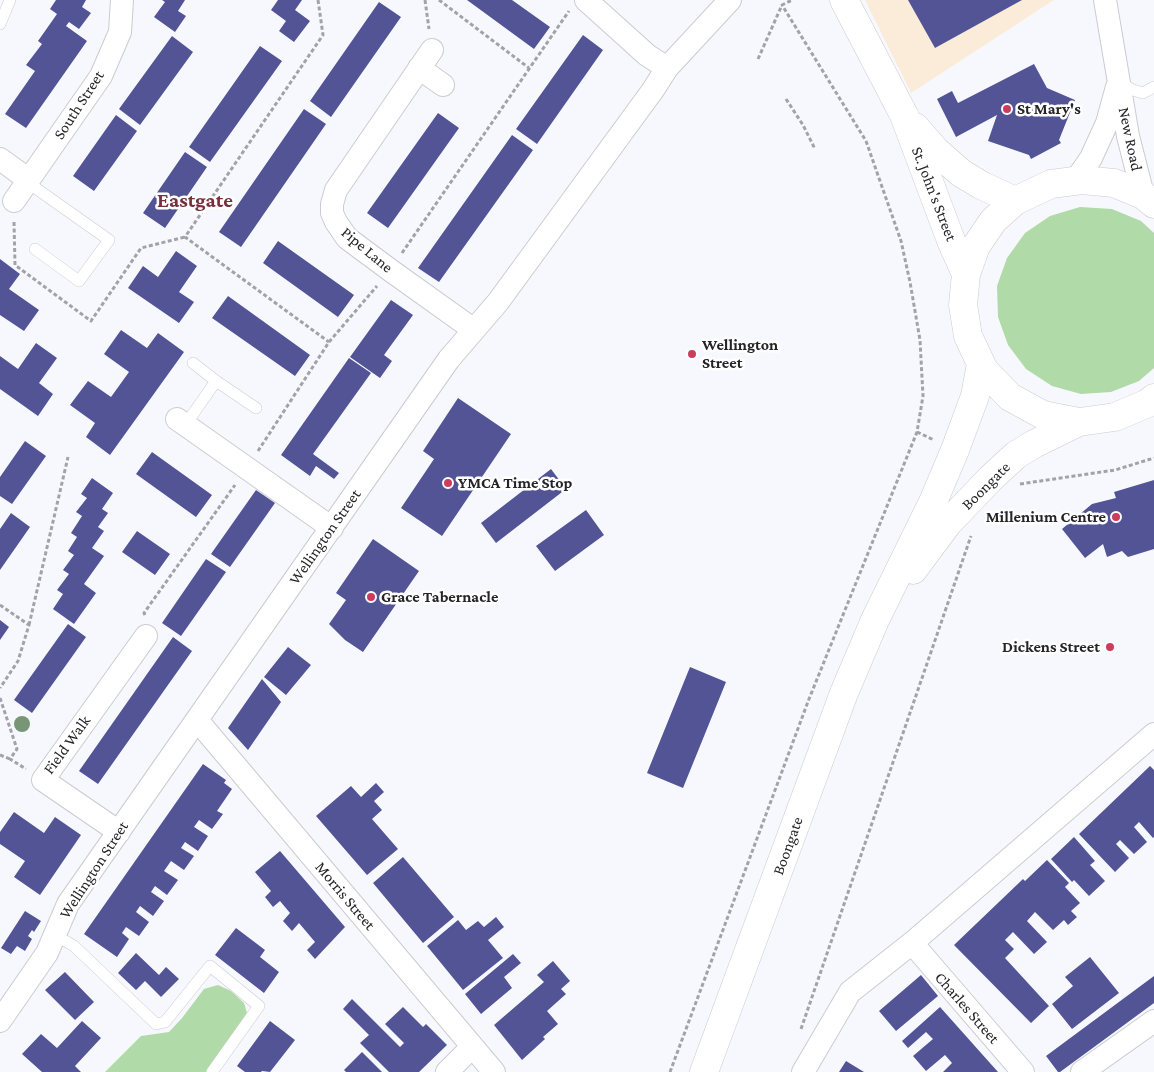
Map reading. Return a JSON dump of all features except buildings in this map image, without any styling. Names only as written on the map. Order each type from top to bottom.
[{"type":"street","name":"South Street","points":[[14,201],[101,76],[120,32],[122,0]]},
{"type":"street","name":"Wellington Street","points":[[0,1022],[47,952],[68,904],[449,360],[498,302],[653,90],[667,68],[730,0]]},
{"type":"street","name":"St. John's Street","points":[[844,0],[904,115],[966,274]]},
{"type":"street","name":"New Road","points":[[1105,0],[1128,136],[1148,200]]},
{"type":"street","points":[[579,4],[667,68]]},
{"type":"street","points":[[425,59],[443,85]]},
{"type":"street","name":"Pipe Lane","points":[[425,59],[336,190],[332,204],[332,214],[348,238],[474,330]]},
{"type":"street","name":"New Road","points":[[1075,181],[1091,158],[1107,123],[1119,82]]},
{"type":"street","name":"St. John's Street","points":[[904,115],[936,151],[961,173],[1015,201]]},
{"type":"street","points":[[0,159],[28,181]]},
{"type":"street","points":[[1148,200],[1114,184],[1082,180],[1050,184],[1015,201],[993,221],[976,246],[966,274],[963,305],[968,336],[984,370],[1010,397],[1043,415],[1079,422],[1115,417],[1152,401]]},
{"type":"street","name":"Boongate","points":[[704,1072],[844,693],[875,620],[955,450],[975,396],[982,364]]},
{"type":"street","points":[[182,421],[332,528]]},
{"type":"street","name":"Boongate","points":[[875,620],[948,524],[990,478],[1016,456],[1034,444],[1079,422]]},
{"type":"street","name":"Field Walk","points":[[119,832],[43,780],[146,636]]},
{"type":"street","name":"Morris Street","points":[[197,720],[494,1072]]},
{"type":"street","points":[[803,1072],[850,992],[912,943],[1154,734]]},
{"type":"street","name":"Charles Street","points":[[912,943],[1023,1072]]},
{"type":"street","points":[[1082,1072],[1154,1020]]},
{"type":"street","points":[[447,1072],[472,1047]]},
{"type":"lane","points":[[0,24],[10,0]]},
{"type":"lane","points":[[1119,82],[1133,90],[1144,93],[1154,87]]},
{"type":"lane","points":[[28,181],[109,240],[79,281],[34,248]]},
{"type":"lane","points":[[193,363],[256,408]]},
{"type":"lane","points":[[182,421],[216,381]]},
{"type":"lane","points":[[55,935],[74,946],[156,1024],[165,1022],[210,966],[259,1006],[212,1072]]},
{"type":"path","points":[[318,0],[323,35],[185,237],[329,342]]},
{"type":"path","points":[[425,0],[425,59]]},
{"type":"path","points":[[439,0],[529,68]]},
{"type":"path","points":[[758,59],[782,5],[792,0]]},
{"type":"path","points":[[146,636],[144,613],[247,468],[329,342],[390,270],[529,68],[579,4]]},
{"type":"path","points":[[670,1072],[809,699],[917,432],[922,396],[920,340],[910,282],[900,242],[866,141],[782,5]]},
{"type":"path","points":[[786,99],[815,150]]},
{"type":"path","points":[[0,688],[18,661],[29,625],[68,457]]},
{"type":"path","points":[[990,478],[1002,487],[1115,470],[1154,458]]},
{"type":"path","points":[[800,1031],[971,535]]},
{"type":"path","points":[[0,605],[29,625]]},
{"type":"path","points":[[0,698],[16,749],[10,759]]},
{"type":"path","points":[[0,754],[43,780]]},
{"type":"shaded area","points":[[865,0],[1054,0],[911,93]]},
{"type":"green space","points":[[1080,207],[1112,209],[1141,221],[1154,233],[1154,368],[1139,381],[1111,392],[1081,394],[1052,386],[1026,369],[1008,345],[998,317],[997,286],[1007,258],[1025,233],[1050,216]]},
{"type":"green space","points":[[218,985],[231,991],[244,1003],[247,1013],[207,1072],[105,1072],[141,1036],[169,1032],[204,989]]},
{"type":"place","name":"St Mary's","points":[[1007,109]]},
{"type":"place","name":"Wellington Street","points":[[692,354]]},
{"type":"place","name":"YMCA Time Stop","points":[[448,483]]},
{"type":"place","name":"Millenium Centre","points":[[1116,517]]},
{"type":"place","name":"Grace Tabernacle","points":[[371,597]]},
{"type":"place","name":"Dickens Street","points":[[1110,647]]},
{"type":"district","name":"Eastgate","points":[[195,201]]}]
